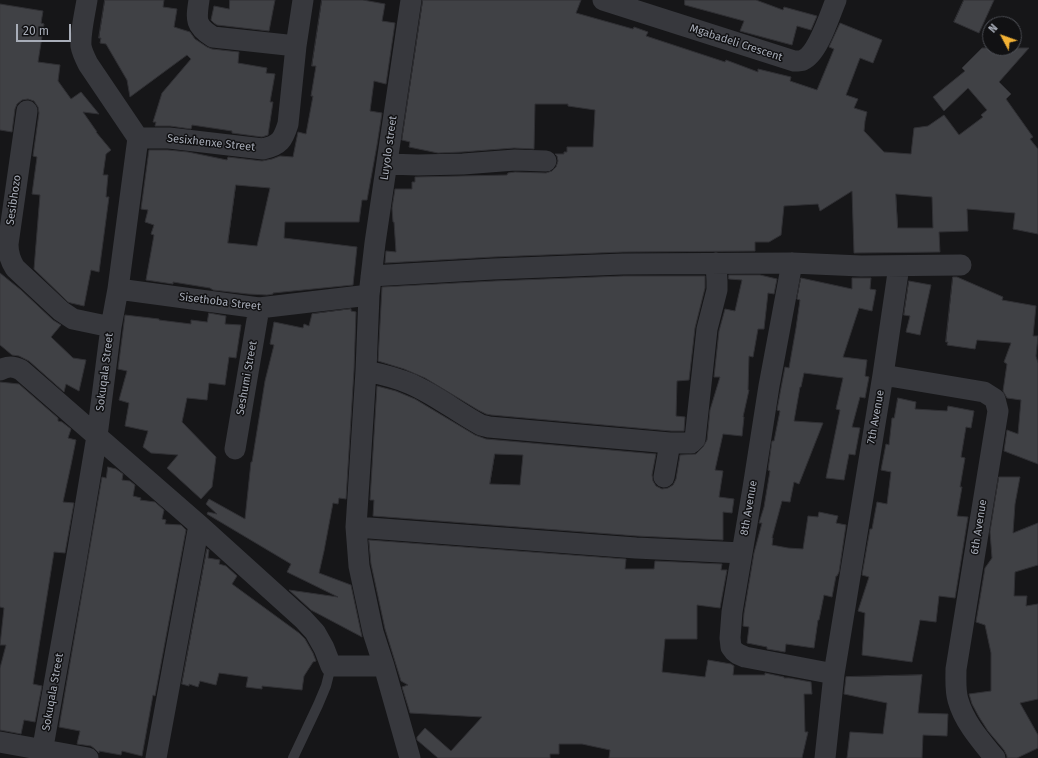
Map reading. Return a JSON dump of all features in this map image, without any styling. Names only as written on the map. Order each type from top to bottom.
[{"type":"street","points":[[87,0],[81,46],[83,54],[88,64],[138,138]]},
{"type":"street","points":[[199,0],[196,16],[198,24],[203,31],[213,37],[296,46]]},
{"type":"street","name":"Sesixhenxe Street","points":[[138,138],[169,138],[263,149],[280,141],[288,124],[296,46],[303,0]]},
{"type":"street","name":"Luyolo street","points":[[410,758],[373,632],[359,566],[356,527],[370,286],[411,0]]},
{"type":"street","name":"Mgabadeli Crescent","points":[[603,0],[794,61],[804,60],[816,48],[836,0]]},
{"type":"street","name":"Sesibhozo","points":[[27,111],[8,244],[8,253],[11,261],[15,268],[61,311],[73,319],[111,327]]},
{"type":"street","name":"Sokuqala Street","points":[[41,754],[97,436],[138,138]]},
{"type":"street","points":[[387,164],[425,165],[515,160],[546,160]]},
{"type":"street","points":[[366,371],[410,383],[436,397],[473,421],[489,427],[690,444],[695,439],[707,329],[717,290],[716,263]]},
{"type":"street","name":"Sisethoba Street","points":[[118,289],[259,308],[370,286],[493,269],[716,263],[792,263]]},
{"type":"street","points":[[792,263],[860,266],[961,265]]},
{"type":"street","name":"8th Avenue","points":[[792,263],[769,386],[732,612],[730,638],[731,647],[734,651],[744,657],[834,674]]},
{"type":"street","name":"7th Avenue","points":[[825,758],[834,674],[884,375],[899,266]]},
{"type":"street","name":"Seshumi Street","points":[[235,449],[259,308]]},
{"type":"street","points":[[0,370],[7,367],[14,367],[21,370],[303,619],[315,632],[324,648],[331,666],[384,666]]},
{"type":"street","name":"6th Avenue","points":[[884,375],[984,392],[995,399],[998,411],[956,669],[958,701],[967,721],[995,758]]},
{"type":"street","points":[[664,477],[670,443]]},
{"type":"street","points":[[156,758],[199,526]]},
{"type":"street","points":[[356,527],[628,547],[742,553]]},
{"type":"street","points":[[0,742],[41,754],[88,758]]},
{"type":"lane","points":[[293,758],[326,686],[331,666]]},
{"type":"building","points":[[105,0],[164,0],[163,7],[177,9],[174,27],[190,32],[195,39],[212,49],[239,52],[238,63],[267,68],[266,73],[275,74],[270,102],[273,102],[268,135],[262,137],[192,125],[191,129],[170,126],[155,126],[156,122],[153,122],[162,93],[191,59],[187,55],[130,97],[127,80],[106,44],[100,43],[101,38],[99,38]]},
{"type":"building","points":[[230,0],[275,0],[269,31],[217,25],[214,23],[211,20],[214,6],[229,9]]},
{"type":"building","points":[[322,0],[363,0],[385,4],[382,21],[395,23],[386,84],[374,81],[370,111],[382,113],[367,200],[362,200],[359,222],[285,222],[284,238],[357,247],[353,285],[273,293],[267,295],[213,290],[210,288],[173,282],[173,284],[146,280],[154,235],[151,234],[154,225],[145,222],[148,210],[141,209],[149,150],[188,152],[227,160],[228,157],[262,161],[280,156],[293,157],[298,132],[306,134],[313,96],[311,96],[316,66],[312,66]],"holes":[[[236,185],[270,188],[257,246],[228,243]]]},
{"type":"building","points":[[423,0],[581,0],[576,13],[633,29],[634,27],[648,32],[646,36],[725,62],[726,60],[758,72],[758,69],[791,77],[790,81],[817,90],[834,49],[829,47],[840,23],[882,40],[873,63],[860,58],[846,95],[858,99],[854,108],[867,112],[864,131],[884,152],[911,154],[914,128],[928,126],[944,115],[959,135],[983,117],[981,115],[987,110],[968,88],[944,111],[933,97],[965,71],[962,68],[982,48],[982,56],[1022,56],[999,82],[1011,94],[1006,99],[1033,137],[1030,139],[1038,149],[1038,234],[1013,229],[1015,213],[967,209],[968,231],[939,232],[940,252],[854,253],[852,191],[820,211],[818,204],[784,206],[781,235],[769,242],[755,242],[755,251],[623,252],[385,263],[386,251],[396,252],[392,208],[395,189],[412,189],[412,182],[415,182],[415,177],[507,175],[508,173],[515,172],[546,173],[552,171],[556,167],[558,161],[555,154],[564,154],[564,152],[567,152],[567,147],[593,147],[595,110],[568,106],[568,104],[535,104],[534,149],[514,148],[438,153],[409,147],[410,142],[402,140]],"holes":[[[896,194],[932,197],[933,228],[898,228]]]},
{"type":"building","points":[[685,0],[756,0],[783,10],[784,7],[817,16],[811,30],[797,26],[792,45],[740,31],[744,21],[685,5]]},
{"type":"building","points":[[964,0],[994,0],[987,16],[982,16],[982,26],[979,33],[954,22]]},
{"type":"building","points":[[0,4],[43,11],[41,23],[44,24],[38,62],[60,65],[58,81],[71,99],[81,92],[99,114],[83,112],[96,132],[111,150],[106,154],[103,175],[108,175],[106,197],[109,197],[99,272],[91,270],[84,306],[68,302],[34,269],[40,195],[32,194],[37,157],[33,156],[39,113],[38,107],[34,101],[28,99],[22,100],[17,104],[15,109],[12,132],[0,130]]},
{"type":"building","points":[[1022,48],[1029,48],[1022,56]]},
{"type":"building","points":[[0,273],[21,290],[53,320],[61,325],[51,337],[73,358],[86,360],[79,391],[66,384],[64,392],[29,361],[19,356],[12,355],[0,345]]},
{"type":"building","points":[[729,275],[760,275],[777,279],[774,294],[768,293],[764,329],[758,329],[753,357],[749,356],[749,390],[743,417],[742,436],[723,434],[715,470],[723,471],[719,497],[734,499],[732,513],[723,512],[723,540],[637,536],[373,516],[374,500],[370,500],[377,386],[396,391],[415,399],[475,435],[486,439],[656,454],[652,475],[653,481],[656,486],[662,489],[673,485],[676,479],[680,455],[696,454],[707,440],[710,410],[720,377],[714,377],[719,331],[725,309],[735,311],[742,280],[729,279]],"holes":[[[495,454],[523,455],[520,485],[490,484]]]},
{"type":"building","points":[[623,276],[705,276],[705,288],[695,328],[689,380],[677,381],[676,416],[685,417],[684,431],[486,414],[425,378],[404,369],[378,361],[382,287]]},
{"type":"building","points":[[953,277],[957,277],[1003,297],[1002,300],[1036,306],[1033,336],[1038,336],[1036,356],[1038,363],[1038,464],[1004,451],[1007,430],[1018,434],[1021,400],[1007,398],[1003,391],[1007,364],[1004,362],[1011,343],[977,340],[975,349],[947,345],[948,342],[946,342]]},
{"type":"building","points":[[801,278],[852,289],[852,278],[871,278],[870,289],[876,290],[872,311],[859,308],[843,357],[867,360],[865,376],[869,377],[865,398],[860,397],[852,427],[860,428],[855,455],[849,454],[844,480],[826,478],[840,410],[836,409],[843,378],[804,373],[800,387],[794,421],[823,423],[799,484],[794,482],[790,502],[782,501],[772,538],[772,545],[803,549],[808,516],[818,517],[819,512],[838,516],[836,523],[846,525],[839,572],[836,576],[832,597],[824,595],[818,620],[814,648],[786,644],[785,652],[767,649],[767,647],[747,643],[749,627],[743,626],[754,553],[762,523],[759,523],[764,507],[770,471],[768,470],[772,441],[774,441],[780,411],[777,410],[785,367],[789,368],[796,328],[800,300],[797,299]]},
{"type":"building","points":[[909,281],[931,285],[920,335],[906,332],[910,316],[904,315]]},
{"type":"building","points":[[351,309],[351,311],[356,312],[346,499],[339,498],[338,504],[333,503],[319,573],[351,585],[362,637],[311,610],[289,590],[338,597],[287,572],[291,564],[207,514],[208,512],[217,514],[206,504],[209,499],[245,519],[251,462],[265,381],[274,345],[270,344],[274,322],[303,328],[304,324],[309,326],[312,314]]},
{"type":"building","points":[[209,313],[226,316],[225,324],[241,325],[236,358],[229,357],[225,385],[209,383],[207,400],[187,398],[182,422],[216,457],[212,487],[201,499],[167,468],[178,455],[151,453],[143,447],[148,431],[125,426],[129,403],[119,400],[127,371],[118,369],[125,315],[191,324],[191,320],[207,322]]},
{"type":"building","points":[[0,382],[19,384],[58,418],[58,421],[62,422],[71,429],[68,438],[76,440],[63,502],[74,503],[65,553],[54,552],[33,684],[42,686],[35,722],[24,720],[21,734],[0,730],[0,668],[6,645],[0,645],[4,608],[0,607]]},
{"type":"building","points":[[898,398],[916,402],[915,409],[947,411],[948,406],[974,411],[971,428],[966,427],[961,457],[965,458],[957,516],[968,517],[955,598],[939,596],[936,622],[920,620],[912,662],[862,655],[865,613],[858,611],[869,577],[862,575],[870,529],[872,529],[877,502],[887,504],[891,472],[881,470],[886,444],[889,445],[892,418],[894,418]]},
{"type":"building","points":[[108,467],[116,469],[123,474],[122,480],[130,481],[135,485],[133,496],[141,498],[140,500],[155,502],[164,510],[162,519],[166,520],[165,524],[181,525],[186,530],[155,696],[153,695],[142,756],[122,751],[121,755],[99,751],[99,753],[91,746],[77,744],[80,731],[59,727],[102,477],[106,478]]},
{"type":"building","points":[[999,477],[1020,477],[1015,504],[1013,533],[1038,523],[1038,565],[1015,572],[1014,596],[1027,596],[1026,606],[1038,604],[1038,699],[1020,703],[1038,735],[1038,748],[1017,758],[1007,758],[1004,750],[988,731],[979,717],[972,704],[969,694],[991,691],[991,653],[985,625],[976,622],[985,568],[992,558],[990,532]]},
{"type":"building","points":[[369,540],[626,559],[625,569],[654,569],[655,561],[722,564],[721,570],[727,570],[720,608],[697,605],[697,639],[665,639],[662,672],[705,677],[708,660],[731,664],[734,666],[733,675],[765,675],[765,673],[784,678],[811,682],[812,694],[804,694],[805,732],[808,732],[802,758],[609,758],[610,750],[582,744],[559,744],[559,754],[550,754],[550,758],[438,758],[417,740],[417,737],[425,728],[451,751],[482,717],[410,713],[402,687],[408,685],[401,681],[385,629],[371,564]]},
{"type":"building","points":[[207,549],[209,550],[208,558],[220,560],[219,564],[226,566],[237,576],[232,584],[305,639],[316,661],[313,662],[304,676],[302,690],[262,686],[262,689],[246,687],[248,677],[219,673],[216,685],[200,681],[198,687],[189,684],[189,686],[182,684]]},
{"type":"building","points":[[922,675],[918,713],[948,714],[947,736],[923,735],[922,758],[847,758],[850,732],[883,734],[887,703],[844,694],[846,677]]}]
